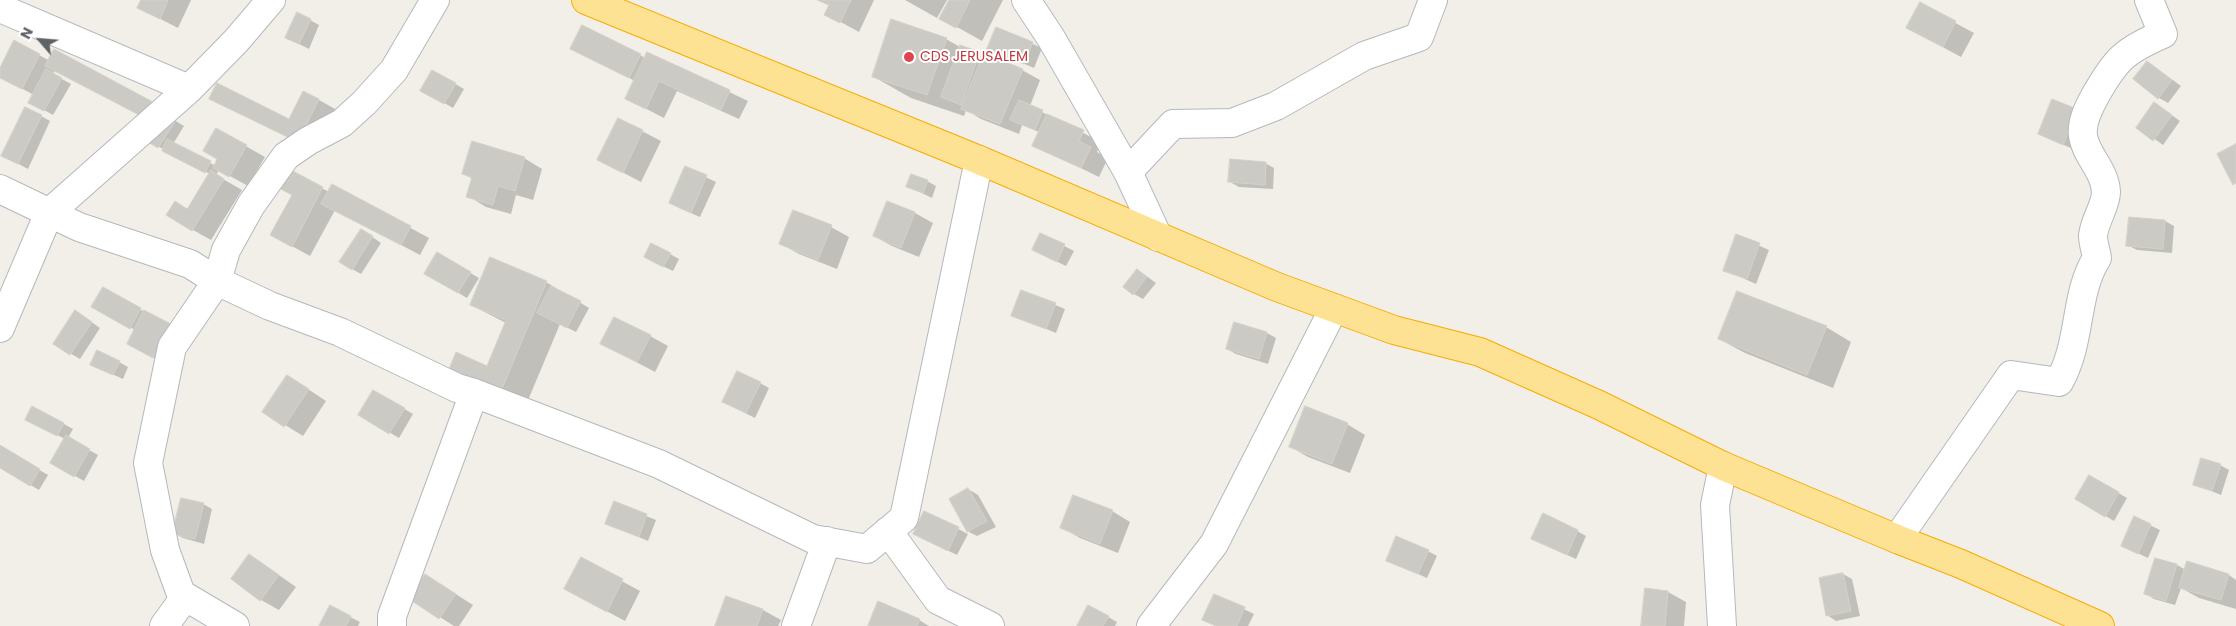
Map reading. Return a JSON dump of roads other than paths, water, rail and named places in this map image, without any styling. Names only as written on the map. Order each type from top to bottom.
[{"type":"highway","points":[[586,0],[979,160],[1277,287],[1394,330],[1480,352],[1599,405],[1723,466],[1896,539],[1961,564],[2100,626]]},
{"type":"street","points":[[0,328],[49,213],[190,89],[236,41],[270,0]]},
{"type":"street","points":[[235,626],[181,594],[165,550],[148,463],[172,347],[217,281],[226,250],[247,212],[286,156],[308,141],[342,123],[364,104],[394,70],[435,0]]},
{"type":"street","points":[[1026,0],[1051,38],[1128,172],[1158,237]]},
{"type":"street","points":[[1128,172],[1172,124],[1232,123],[1276,106],[1364,56],[1418,37],[1433,0]]},
{"type":"street","points":[[1896,539],[2011,376],[2059,382],[2068,368],[2088,272],[2097,258],[2093,236],[2106,192],[2101,171],[2089,154],[2082,135],[2087,111],[2101,83],[2116,62],[2137,46],[2163,34],[2149,0]]},
{"type":"street","points":[[0,8],[190,89]]},
{"type":"street","points":[[0,189],[78,227],[190,264],[217,281],[270,306],[340,332],[457,388],[659,464],[813,539],[866,549],[904,518],[979,160]]},
{"type":"street","points":[[1151,626],[1214,544],[1334,308]]},
{"type":"street","points":[[392,626],[392,616],[474,393]]},
{"type":"street","points":[[1722,626],[1715,505],[1723,466]]},
{"type":"street","points":[[888,531],[938,600],[990,626]]},
{"type":"street","points":[[796,626],[827,542]]},
{"type":"street","points":[[164,626],[185,597]]},
{"type":"place","name":"CDS JERUSALEM","points":[[909,57]]}]
